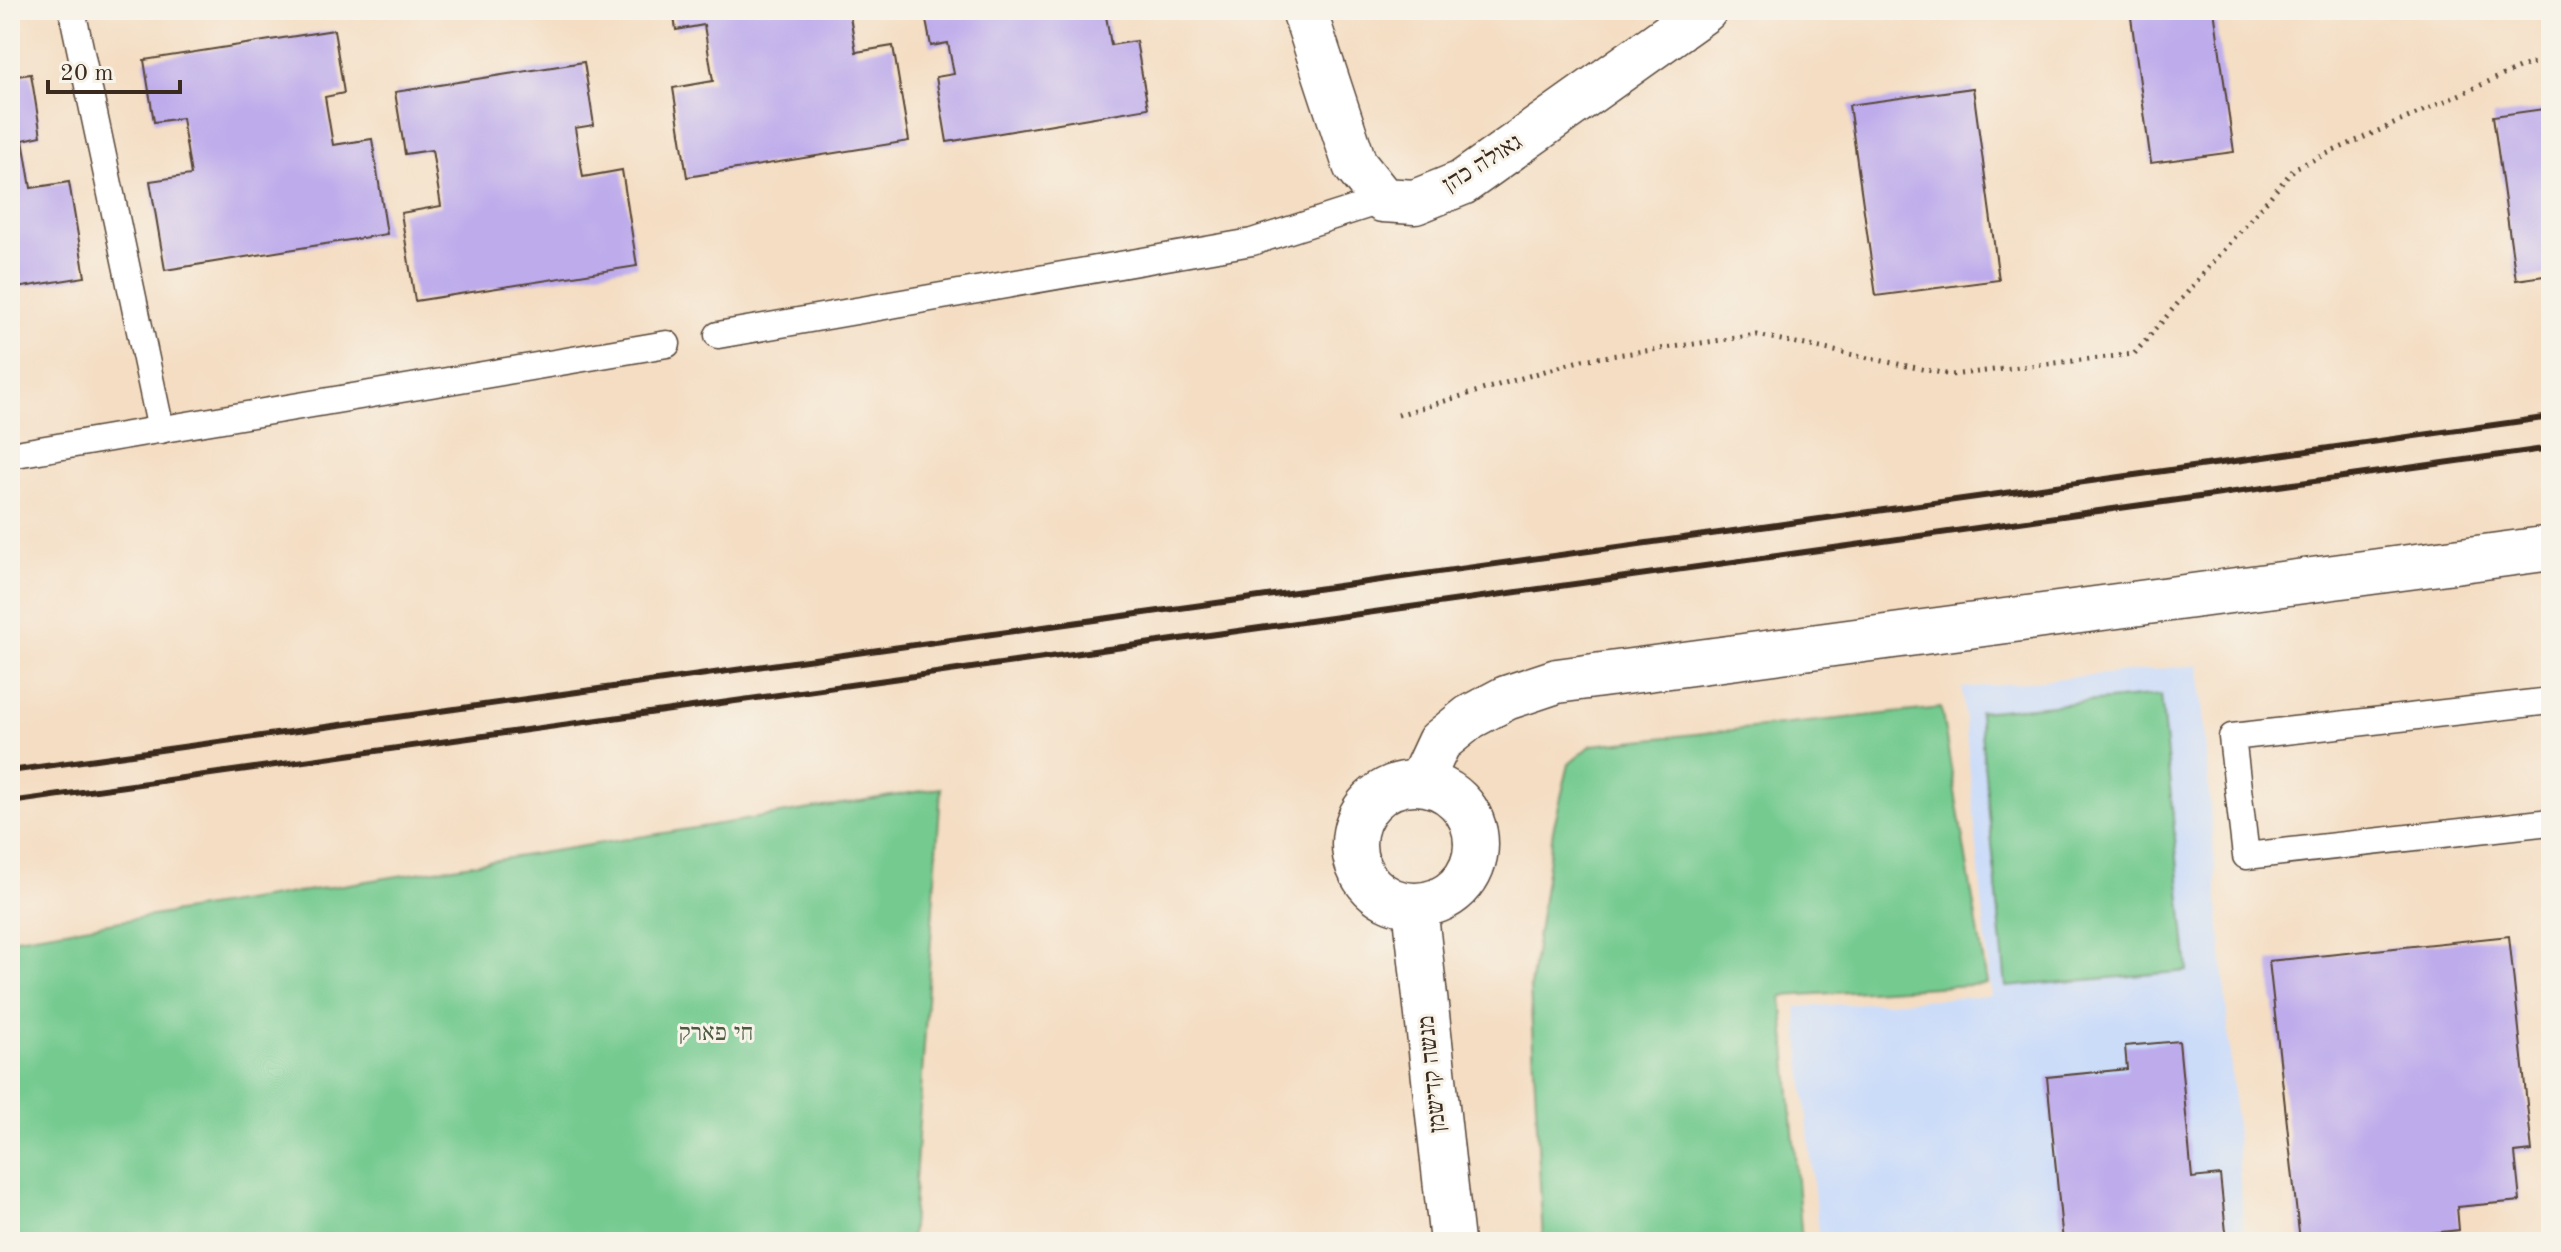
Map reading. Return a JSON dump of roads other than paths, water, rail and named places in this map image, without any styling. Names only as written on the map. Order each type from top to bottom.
[{"type":"street","points":[[1304,10],[1355,165],[1383,200]]},
{"type":"street","name":"גאולה כהן","points":[[1383,200],[1415,202],[1462,183],[1705,10]]},
{"type":"street","points":[[1420,783],[1439,742],[1470,717],[1506,698],[1557,681],[2551,548]]},
{"type":"street","points":[[1420,783],[1441,788],[1457,800],[1469,817],[1476,836],[1475,857],[1467,877],[1453,892],[1435,902],[1415,906],[1395,902],[1378,893],[1364,879],[1356,860],[1353,841],[1357,822],[1367,804],[1382,791],[1401,784],[1420,783]]},
{"type":"street","name":"מנשה קדישמן","points":[[1415,906],[1452,1242]]},
{"type":"lane","points":[[72,10],[161,430]]},
{"type":"lane","points":[[718,335],[1252,242],[1383,200]]},
{"type":"lane","points":[[10,455],[667,344]]},
{"type":"lane","points":[[2551,701],[2232,737],[2246,856],[2551,822]]},
{"type":"railway","points":[[10,771],[2551,417]]},
{"type":"railway","points":[[10,802],[2551,448]]},
{"type":"park label","name":"חי פארק","points":[[716,1034]]}]
